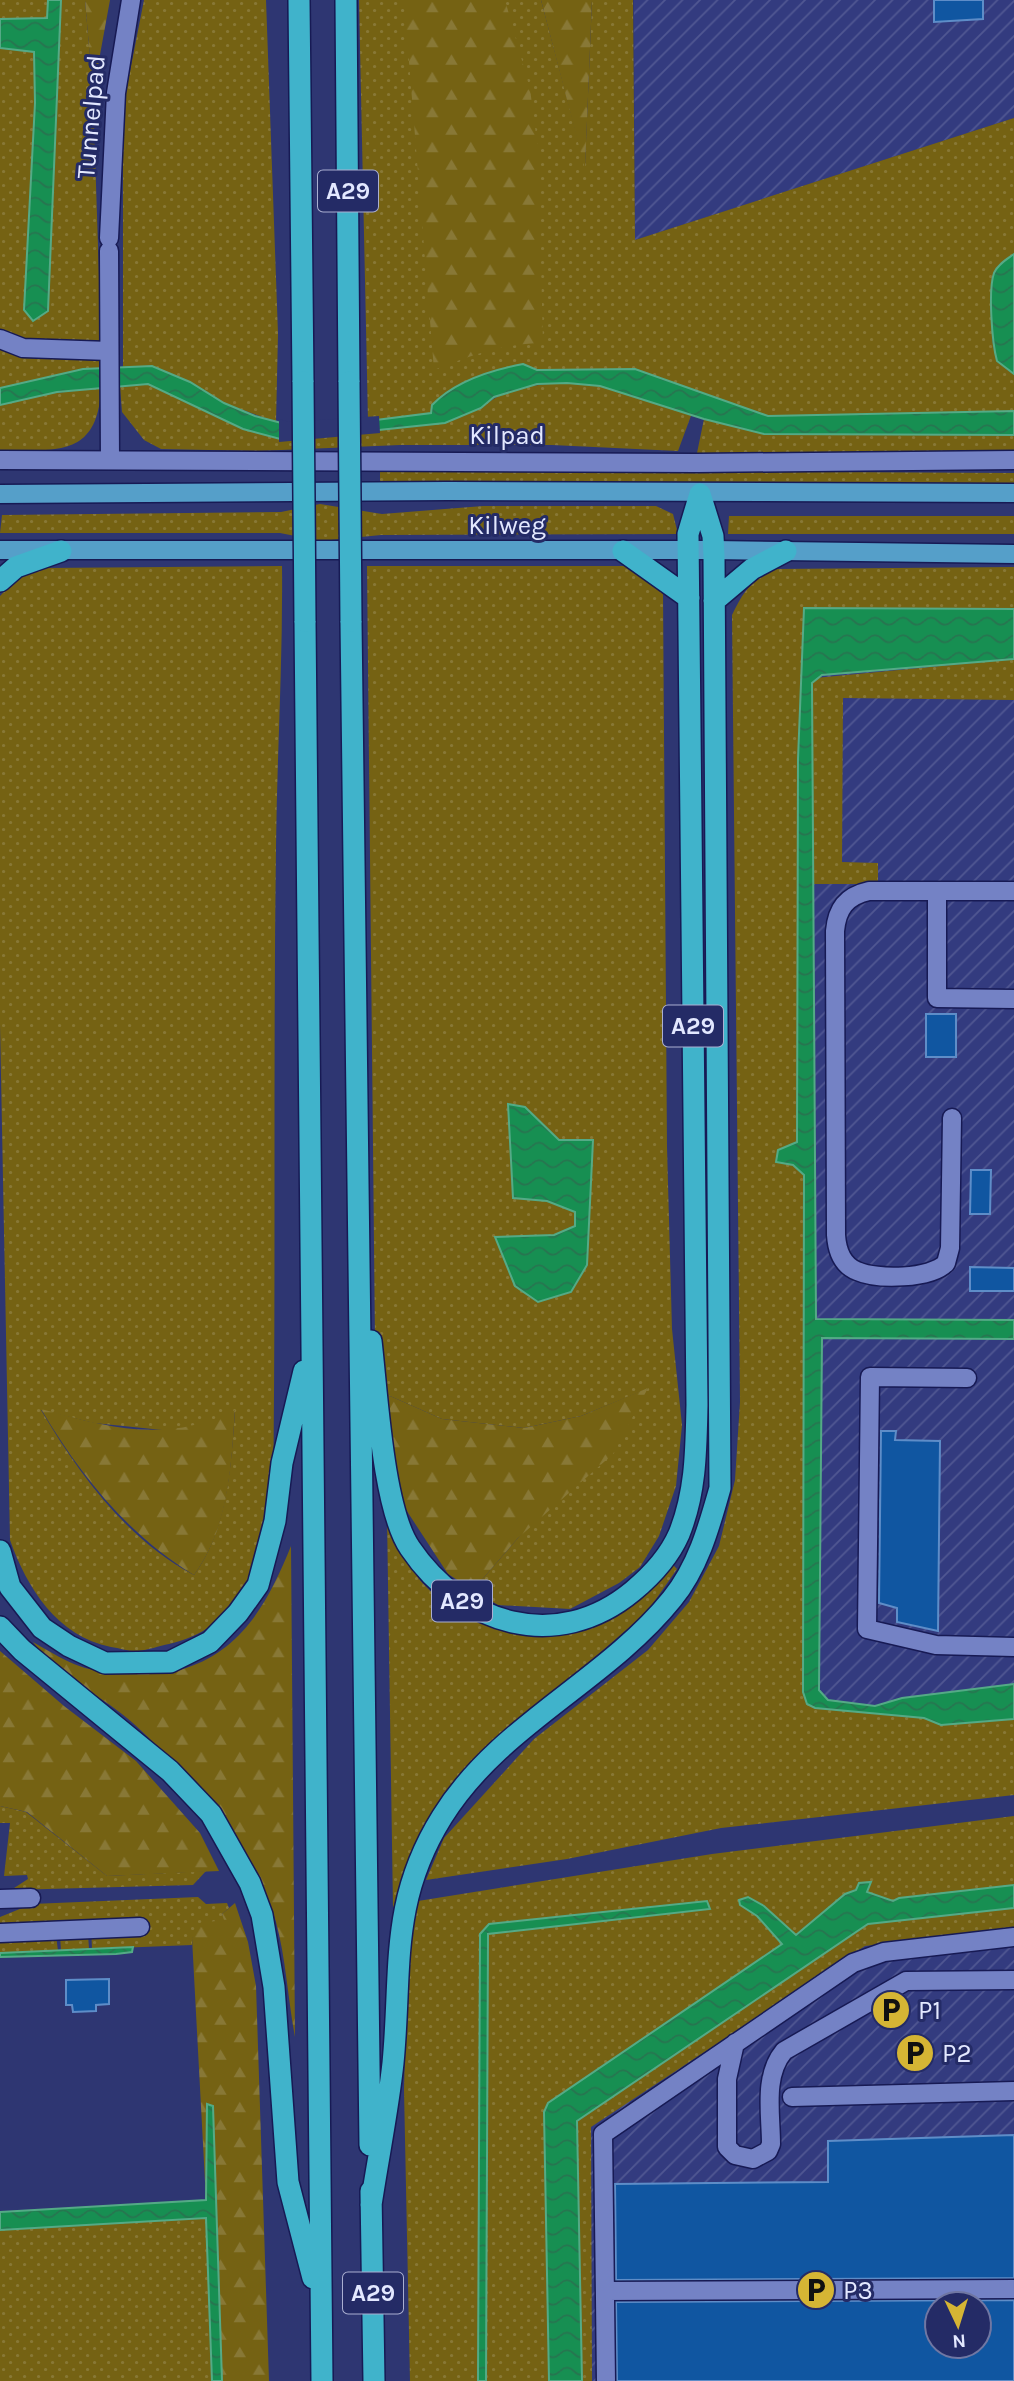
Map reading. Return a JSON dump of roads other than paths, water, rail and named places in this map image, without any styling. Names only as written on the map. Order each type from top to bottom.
[{"type":"highway","name":"A29","points":[[299,0],[322,2381]]},
{"type":"highway","name":"A29","points":[[346,0],[358,1239],[374,2381]]},
{"type":"highway","name":"A29","points":[[358,1239],[390,1489],[408,1546],[441,1588],[483,1613],[518,1625],[565,1624],[612,1608],[653,1575],[666,1556],[678,1536],[695,1482],[688,534],[700,494]]},
{"type":"highway","name":"A29","points":[[371,2205],[393,2062],[401,1924],[417,1865],[442,1817],[470,1778],[510,1739],[633,1642],[674,1598],[702,1547],[720,1488],[714,550],[713,536],[700,494]]},
{"type":"highway","points":[[0,580],[16,566],[61,551]]},
{"type":"highway","points":[[623,551],[689,598]]},
{"type":"highway","points":[[714,601],[752,569],[786,551]]},
{"type":"highway","name":"A29","points":[[0,1551],[10,1587],[42,1628],[69,1646],[106,1663],[170,1662],[210,1642],[239,1613],[258,1585],[275,1521],[282,1463],[312,1338]]},
{"type":"highway","name":"A29","points":[[0,1627],[22,1650],[170,1771],[211,1814],[237,1859],[262,1916],[274,1987],[288,2182],[321,2310]]},
{"type":"main road","name":"Kilweg","points":[[0,494],[448,491],[1014,494]]},
{"type":"main road","name":"Kilweg","points":[[0,550],[714,550],[1014,554]]},
{"type":"street","name":"Tunnelpad","points":[[110,460],[109,244],[116,93],[131,0]]},
{"type":"street","points":[[2,341],[23,348],[110,357]]},
{"type":"street","name":"Kilpad","points":[[0,460],[697,463],[1014,460]]},
{"type":"street","points":[[937,891],[937,998],[1014,999]]},
{"type":"street","points":[[952,1118],[950,1248],[946,1263],[933,1272],[918,1275],[856,1271],[843,1259],[836,1236],[836,922],[843,905],[858,893],[1014,891]]},
{"type":"street","points":[[967,1378],[870,1377],[867,1629],[936,1645],[1014,1647]]},
{"type":"street","points":[[0,1899],[31,1898]]},
{"type":"street","points":[[0,1933],[140,1927]]},
{"type":"street","points":[[606,2381],[603,2134],[853,1963],[869,1956],[1014,1937]]},
{"type":"street","points":[[735,2043],[727,2079],[727,2147],[735,2155],[753,2159],[768,2151],[771,2144],[771,2080],[777,2060],[784,2051],[906,1981],[1014,1980]]},
{"type":"street","points":[[792,2096],[1014,2091]]},
{"type":"street","points":[[605,2291],[1014,2289]]},
{"type":"water","points":[[48,0],[61,0],[48,311],[33,321],[24,310],[35,103],[34,52],[0,48],[0,19],[47,18]]},
{"type":"water","points":[[1014,254],[1014,374],[997,361],[991,304],[994,273],[1000,264]]},
{"type":"water","points":[[523,364],[537,370],[635,369],[768,416],[1014,411],[1014,435],[764,434],[704,419],[600,386],[567,383],[537,384],[494,397],[481,408],[445,423],[284,440],[243,429],[148,384],[57,392],[0,405],[0,388],[83,369],[152,366],[190,382],[224,403],[255,416],[289,425],[368,421],[431,413],[432,405],[462,383],[486,373]]},
{"type":"water","points":[[804,608],[1014,609],[1014,659],[822,675],[812,683],[816,1319],[1014,1320],[1014,1339],[822,1338],[819,1690],[828,1700],[875,1706],[902,1698],[1014,1684],[1014,1719],[941,1725],[924,1718],[815,1708],[807,1704],[803,1692],[804,1175],[793,1165],[776,1162],[778,1150],[797,1142],[798,759]]},
{"type":"water","points":[[508,1104],[525,1107],[559,1140],[593,1140],[587,1265],[571,1292],[538,1302],[515,1286],[495,1237],[554,1235],[575,1226],[575,1212],[547,1201],[513,1198]]},
{"type":"water","points":[[871,1882],[867,1892],[893,1901],[899,1898],[1014,1885],[1014,1908],[868,1924],[577,2121],[582,2381],[549,2381],[544,2112],[548,2103],[782,1944],[757,1916],[740,1905],[739,1900],[748,1897],[764,1906],[796,1935],[845,1894],[856,1890],[859,1883]]},
{"type":"water","points":[[707,1901],[710,1909],[488,1934],[486,2381],[478,2381],[480,1934],[489,1924]]},
{"type":"water","points":[[133,1947],[132,1952],[116,1954],[0,1957],[0,1953]]},
{"type":"water","points":[[207,2104],[213,2106],[222,2381],[212,2381],[206,2218],[0,2230],[0,2212],[206,2200]]},
{"type":"place","name":"P1","points":[[891,2010]]},
{"type":"place","name":"P2","points":[[915,2053]]},
{"type":"place","name":"P3","points":[[816,2290]]}]
